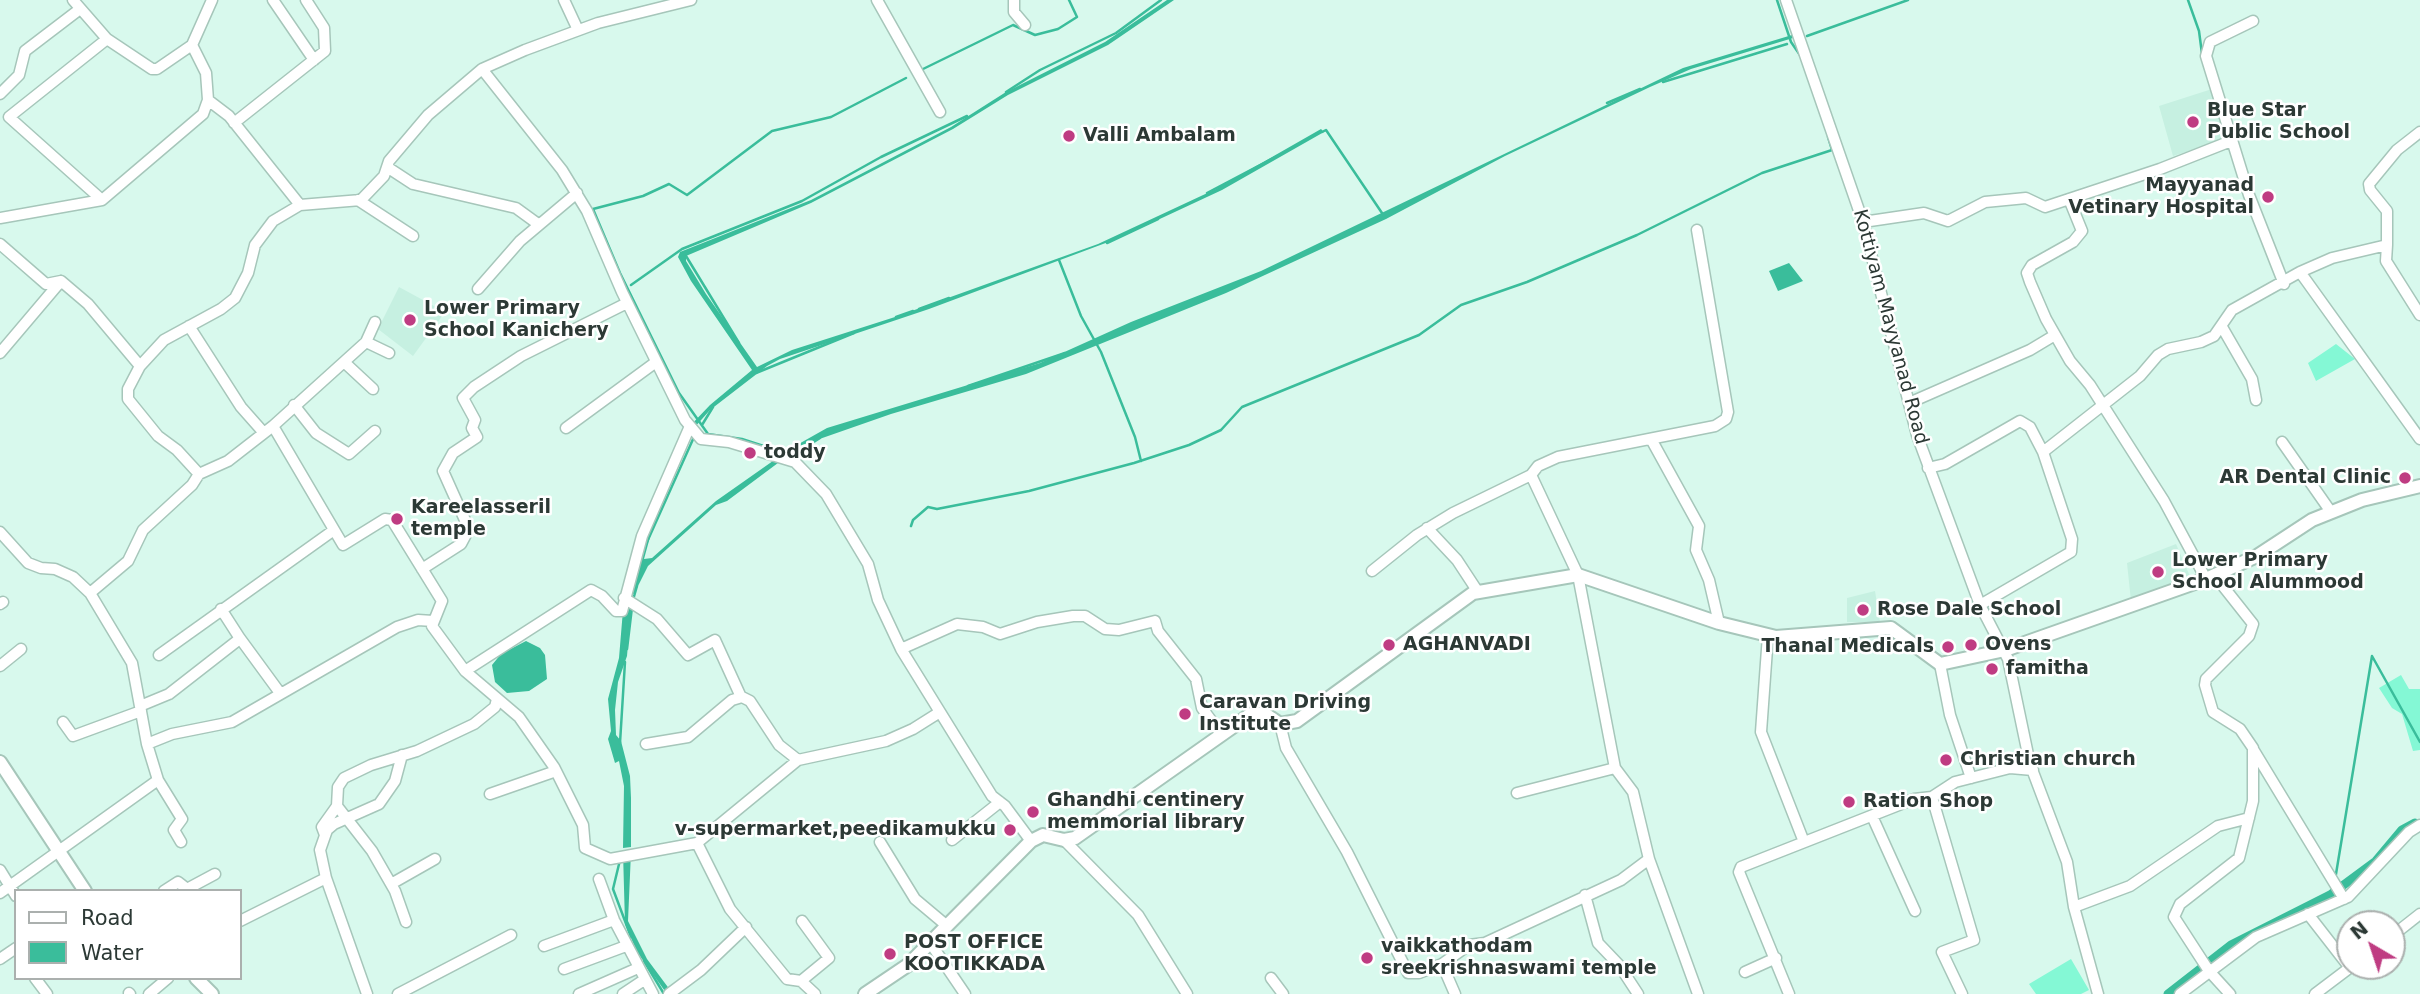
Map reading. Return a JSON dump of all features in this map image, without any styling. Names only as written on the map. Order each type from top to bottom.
[{"type":"main road","points":[[865,994],[908,965],[1031,841],[1043,835],[1064,840],[1075,838],[1258,712],[1280,724],[1297,721],[1452,605],[1478,593],[1578,575],[1719,623],[1768,635],[1891,628],[1940,664],[2005,650],[2210,578],[2257,555],[2312,520],[2374,496],[2420,486]]},
{"type":"main road","points":[[0,762],[84,889]]},
{"type":"main road","points":[[198,980],[212,994]]},
{"type":"street","points":[[73,0],[107,39],[152,69],[157,69],[192,45],[212,0]]},
{"type":"street","points":[[273,0],[314,60]]},
{"type":"street","points":[[234,123],[327,47],[324,28],[306,0]]},
{"type":"street","points":[[564,0],[578,30]]},
{"type":"street","points":[[199,474],[177,450],[158,436],[128,399],[128,389],[141,364],[164,340],[221,309],[235,298],[248,273],[255,245],[273,221],[300,205],[358,200],[384,176],[387,167],[428,115],[482,69],[628,13],[691,0]]},
{"type":"street","points":[[877,0],[940,112]]},
{"type":"street","points":[[1014,0],[1014,12],[1025,25]]},
{"type":"street","name":"Kottiyam Mayyanad Road","points":[[1786,0],[1863,222],[1928,468],[1980,605],[2005,650],[2032,771],[2067,862],[2074,907],[2098,994]]},
{"type":"street","points":[[0,94],[19,75],[25,51],[80,9]]},
{"type":"street","points":[[2253,22],[2214,40],[2206,51],[2231,141],[2284,284]]},
{"type":"street","points":[[102,200],[9,117],[107,39]]},
{"type":"street","points":[[0,218],[102,200],[203,114],[208,100],[206,74],[192,45]]},
{"type":"street","points":[[482,69],[509,100],[577,193],[627,303],[692,428],[701,439],[729,442],[795,462],[826,494],[867,564],[878,600],[901,649],[992,796],[1000,802],[1031,841]]},
{"type":"street","points":[[208,100],[222,108],[300,205]]},
{"type":"street","points":[[2418,309],[2386,261],[2387,211],[2370,190],[2370,184],[2397,150],[2420,132]]},
{"type":"street","points":[[1863,222],[1924,213],[1948,221],[1985,202],[2026,198],[2040,207],[2160,169],[2231,141]]},
{"type":"street","points":[[387,167],[413,184],[516,208],[538,224]]},
{"type":"street","points":[[478,289],[538,224],[577,193]]},
{"type":"street","points":[[2069,199],[2082,231],[2073,242],[2032,265],[2027,273],[2055,335],[2164,501],[2210,578],[2253,624],[2252,630],[2206,679],[2205,685],[2213,712],[2240,729],[2344,899]]},
{"type":"street","points":[[358,200],[413,236]]},
{"type":"street","points":[[1373,571],[1427,528],[1531,475],[1538,466],[1558,457],[1722,423],[1728,412],[1696,230]]},
{"type":"street","points":[[0,244],[46,284],[61,281]]},
{"type":"street","points":[[2043,452],[2140,376],[2158,355],[2178,345],[2201,342],[2214,336],[2232,310],[2284,284],[2300,272],[2332,258],[2387,245]]},
{"type":"street","points":[[2300,272],[2420,439]]},
{"type":"street","points":[[0,353],[61,281]]},
{"type":"street","points":[[61,281],[88,304],[141,364]]},
{"type":"street","points":[[422,569],[461,544],[469,529],[443,471],[453,453],[477,438],[472,428],[475,420],[463,398],[474,387],[521,356],[627,303]]},
{"type":"street","points":[[90,593],[128,561],[144,530],[192,485],[199,474],[228,461],[268,430],[366,342],[375,322]]},
{"type":"street","points":[[189,326],[242,407],[268,430],[343,545],[388,518],[442,601],[432,626],[465,671],[519,717],[556,771],[583,825],[586,848],[610,859],[697,843],[798,760],[886,741],[940,712]]},
{"type":"street","points":[[2222,327],[2252,379],[2256,400]]},
{"type":"street","points":[[1909,403],[2030,350],[2055,335]]},
{"type":"street","points":[[366,342],[389,353]]},
{"type":"street","points":[[344,362],[373,388]]},
{"type":"street","points":[[566,428],[656,362]]},
{"type":"street","points":[[294,405],[316,433],[349,454],[375,431]]},
{"type":"street","points":[[1928,468],[1945,464],[2020,421],[2030,427],[2043,452],[2072,539],[2071,552],[1980,605]]},
{"type":"street","points":[[465,671],[591,590],[603,596],[616,611],[622,611],[642,536],[692,428]]},
{"type":"street","points":[[1651,439],[1699,526],[1696,550],[1709,580],[1719,623]]},
{"type":"street","points":[[2282,442],[2331,512]]},
{"type":"street","points":[[1531,475],[1578,575],[1615,768],[1633,792],[1649,859],[1698,994]]},
{"type":"street","points":[[1427,528],[1457,560],[1478,593]]},
{"type":"street","points":[[159,654],[334,530]]},
{"type":"street","points":[[0,532],[28,563],[55,569],[73,577],[90,593],[132,663],[147,744],[158,780],[182,819],[174,830],[181,842]]},
{"type":"street","points":[[624,598],[657,619],[688,655],[715,640],[741,697],[750,701],[779,744],[798,760]]},
{"type":"street","points":[[221,609],[280,693]]},
{"type":"street","points":[[901,649],[957,624],[983,627],[1000,634],[1037,622],[1073,616],[1085,616],[1105,629],[1119,630],[1155,621],[1158,631],[1195,679],[1202,708],[1222,735]]},
{"type":"street","points":[[147,744],[172,734],[232,722],[397,627],[418,620],[433,621]]},
{"type":"street","points":[[1768,635],[1761,732],[1804,842]]},
{"type":"street","points":[[63,722],[73,736],[140,709],[195,676],[239,637]]},
{"type":"street","points":[[0,666],[21,649]]},
{"type":"street","points":[[1940,664],[1953,727],[1971,778]]},
{"type":"street","points":[[646,744],[688,737],[732,700],[741,697]]},
{"type":"street","points":[[325,835],[323,827],[337,806],[338,787],[344,778],[417,751],[474,724],[495,707],[497,699]]},
{"type":"street","points":[[1280,724],[1286,748],[1347,852],[1404,970],[1410,973],[1419,973],[1442,964],[1469,946],[1485,943],[1621,880],[1649,859]]},
{"type":"street","points":[[2230,994],[2209,971],[2174,917],[2175,910],[2239,858],[2253,801],[2253,748]]},
{"type":"street","points":[[367,994],[321,880],[320,850],[325,835],[334,824],[379,804],[395,781],[401,755]]},
{"type":"street","points":[[1517,793],[1615,768]]},
{"type":"street","points":[[1789,994],[1739,872],[1745,865],[1914,799],[1932,797],[1955,782],[2010,768],[2032,771]]},
{"type":"street","points":[[490,794],[556,771]]},
{"type":"street","points":[[0,893],[158,780]]},
{"type":"street","points":[[1932,797],[1974,940],[1942,952],[1962,994]]},
{"type":"street","points":[[952,840],[1000,802]]},
{"type":"street","points":[[337,806],[348,818],[391,884],[406,922]]},
{"type":"street","points":[[1872,816],[1915,911]]},
{"type":"street","points":[[2074,907],[2130,886],[2218,826],[2249,818]]},
{"type":"street","points":[[2180,994],[2256,937],[2344,899],[2409,832],[2420,825]]},
{"type":"street","points":[[1064,840],[1138,915],[1187,994]]},
{"type":"street","points":[[880,842],[915,899],[946,925]]},
{"type":"street","points":[[697,843],[730,909],[787,979],[801,981],[815,994]]},
{"type":"street","points":[[391,884],[435,859]]},
{"type":"street","points":[[0,870],[14,893]]},
{"type":"street","points":[[167,889],[178,882],[187,889],[215,874]]},
{"type":"street","points":[[599,879],[626,946],[653,994]]},
{"type":"street","points":[[242,920],[321,880]]},
{"type":"street","points":[[1585,895],[1598,943],[1619,965],[1638,994]]},
{"type":"street","points":[[2308,914],[2336,949]]},
{"type":"street","points":[[544,946],[614,920]]},
{"type":"street","points":[[801,981],[829,958],[802,921]]},
{"type":"street","points":[[669,994],[701,970],[746,927]]},
{"type":"street","points":[[398,994],[511,935]]},
{"type":"street","points":[[929,941],[965,994]]},
{"type":"street","points":[[564,969],[626,946]]},
{"type":"street","points":[[1745,972],[1776,958]]},
{"type":"street","points":[[1442,964],[1455,994]]},
{"type":"street","points":[[579,994],[638,968]]},
{"type":"street","points":[[1271,978],[1283,994]]},
{"type":"street","points":[[36,980],[47,994]]},
{"type":"street","points":[[149,994],[166,980]]},
{"type":"street","points":[[2322,992],[2336,980]]},
{"type":"street","points":[[623,994],[644,981]]},
{"type":"shaded area","name":"Blue Star Public School","points":[[2212,89],[2227,139],[2173,156],[2159,106]]},
{"type":"shaded area","name":"Lower Primary School Kanichery","points":[[399,287],[445,312],[413,356],[378,329]]},
{"type":"shaded area","points":[[2336,344],[2355,359],[2316,381],[2308,363]]},
{"type":"shaded area","name":"Lower Primary School Alummood","points":[[2176,544],[2192,581],[2131,601],[2127,563]]},
{"type":"shaded area","name":"Rose Dale School","points":[[1875,591],[1880,622],[1847,622],[1847,598]]},
{"type":"shaded area","points":[[2401,675],[2409,689],[2420,689],[2420,750],[2413,751],[2402,714],[2392,708],[2379,688]]},
{"type":"shaded area","points":[[2071,959],[2089,990],[2081,994],[2036,994],[2029,984]]},
{"type":"water","points":[[1167,0],[1174,0],[1108,45],[1008,95],[953,129],[811,203],[686,256],[686,261],[706,294],[757,367],[792,350],[895,317],[1098,244],[1216,189],[1321,129],[1324,132],[1222,190],[1119,238],[929,309],[780,359],[710,410],[694,428],[690,426],[710,405],[752,370],[691,281],[678,257],[680,252],[811,200],[951,127],[1006,92],[1105,42]]},
{"type":"water","points":[[1792,35],[1793,38],[1691,69],[1650,87],[1505,156],[1386,219],[1226,293],[1026,374],[891,414],[788,450],[827,428],[1040,363],[1131,322],[1261,271],[1683,68]]},
{"type":"water","points":[[1789,263],[1803,281],[1778,291],[1769,271]]},
{"type":"water","points":[[687,429],[664,486],[644,559],[652,558],[716,501],[780,456],[786,457],[727,501],[716,505],[648,566],[634,594],[628,593],[650,513],[677,442]]},
{"type":"water","points":[[632,597],[627,656],[618,682],[615,710],[616,735],[621,741],[630,776],[631,847],[623,848],[624,786],[619,761],[615,763],[608,739],[611,731],[608,699],[619,658],[624,598]]},
{"type":"water","points":[[526,641],[540,648],[545,655],[547,679],[529,691],[507,693],[495,682],[492,665],[501,654]]},
{"type":"water","points":[[623,852],[631,852],[628,921],[647,959],[673,994],[667,994],[637,952],[625,924]]},
{"type":"waterway","points":[[921,70],[1013,25],[1035,35],[1058,29],[1077,17],[1069,0]]},
{"type":"waterway","points":[[1006,92],[1040,70],[1116,33],[1161,0]]},
{"type":"waterway","points":[[1777,0],[1791,42],[1802,58]]},
{"type":"waterway","points":[[1807,36],[1908,0]]},
{"type":"waterway","points":[[2188,0],[2199,31],[2202,54]]},
{"type":"waterway","points":[[1663,82],[1787,44]]},
{"type":"waterway","points":[[820,438],[798,452],[779,451],[742,439],[708,434],[679,393],[620,273],[593,209],[643,196],[669,184],[687,195],[772,131],[831,117],[906,78]]},
{"type":"waterway","points":[[1607,103],[1640,89]]},
{"type":"waterway","points":[[631,285],[682,249],[802,201],[881,157],[967,116]]},
{"type":"waterway","points":[[1322,132],[1326,130],[1384,216]]},
{"type":"waterway","points":[[911,526],[913,520],[928,507],[937,509],[1029,491],[1134,463],[1189,445],[1221,430],[1242,407],[1419,335],[1461,305],[1527,282],[1637,235],[1762,173],[1832,150],[1828,137]]},
{"type":"waterway","points":[[1207,193],[1279,155]]},
{"type":"waterway","points":[[1107,243],[1158,219]]},
{"type":"waterway","points":[[686,256],[739,343]]},
{"type":"waterway","points":[[1059,260],[1081,316],[1101,352],[1135,437],[1141,461]]},
{"type":"waterway","points":[[919,309],[949,298]]},
{"type":"waterway","points":[[896,317],[913,311]]},
{"type":"waterway","points":[[756,373],[854,333]]},
{"type":"waterway","points":[[968,386],[1065,353]]},
{"type":"waterway","points":[[702,425],[713,407]]},
{"type":"waterway","points":[[647,542],[694,437]]},
{"type":"waterway","points":[[633,600],[637,586]]},
{"type":"waterway","points":[[627,649],[632,607]]},
{"type":"waterway","points":[[2335,880],[2372,656],[2420,742]]},
{"type":"waterway","points":[[620,743],[625,662]]},
{"type":"waterway","points":[[2168,994],[2231,945],[2330,895],[2376,861],[2402,830],[2415,823]]},
{"type":"waterway","points":[[620,860],[613,889],[631,937]]},
{"type":"waterway","points":[[2330,895],[2333,886]]},
{"type":"waterway","points":[[644,961],[664,994]]},
{"type":"place","name":"Blue Star Public School","points":[[2193,122]]},
{"type":"place","name":"Valli Ambalam","points":[[1069,136]]},
{"type":"place","name":"Mayyanad Vetinary Hospital","points":[[2268,197]]},
{"type":"place","name":"Lower Primary School Kanichery","points":[[410,320]]},
{"type":"place","name":"toddy","points":[[750,453]]},
{"type":"place","name":"AR Dental Clinic","points":[[2405,478]]},
{"type":"place","name":"Kareelasseril temple","points":[[397,519]]},
{"type":"place","name":"Lower Primary School Alummood","points":[[2158,572]]},
{"type":"place","name":"Rose Dale School","points":[[1863,610]]},
{"type":"place","name":"AGHANVADI","points":[[1389,645]]},
{"type":"place","name":"Ovens","points":[[1971,645]]},
{"type":"place","name":"Thanal Medicals","points":[[1948,647]]},
{"type":"place","name":"famitha","points":[[1992,669]]},
{"type":"place","name":"Caravan Driving Institute","points":[[1185,714]]},
{"type":"place","name":"Christian church","points":[[1946,760]]},
{"type":"place","name":"Ration Shop","points":[[1849,802]]},
{"type":"place","name":"Ghandhi centinery memmorial library","points":[[1033,812]]},
{"type":"place","name":"v-supermarket,peedikamukku","points":[[1010,830]]},
{"type":"place","name":"POST OFFICE KOOTIKKADA","points":[[890,954]]},
{"type":"place","name":"vaikkathodam sreekrishnaswami temple","points":[[1367,958]]}]
